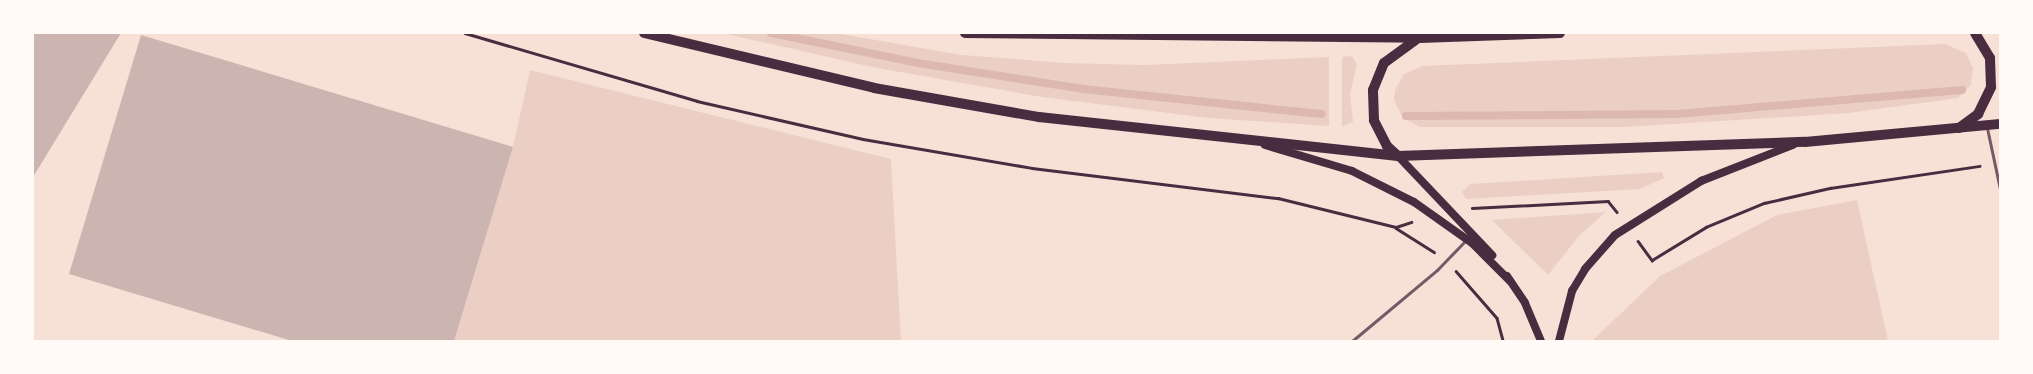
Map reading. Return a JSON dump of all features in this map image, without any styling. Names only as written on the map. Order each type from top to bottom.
[{"type":"main road","points":[[644,33],[791,70],[956,103],[1122,128],[1398,156],[1805,142],[1954,130],[2000,124]]},
{"type":"main road","points":[[965,33],[1420,38],[1560,33]]},
{"type":"main road","points":[[1954,130],[1978,114],[1991,87],[1990,58],[1975,33]]},
{"type":"main road","points":[[1420,38],[1407,44],[1384,63],[1373,90],[1374,120],[1387,146],[1474,232],[1525,303],[1541,341]]},
{"type":"main road","points":[[1242,141],[1316,158],[1352,171],[1434,215],[1467,239],[1510,281]]},
{"type":"main road","points":[[1559,341],[1572,291],[1584,269],[1600,249],[1627,226],[1701,181],[1734,165],[1805,142]]},
{"type":"lane","points":[[1987,126],[2000,189]]},
{"type":"lane","points":[[1352,341],[1445,262],[1474,232]]},
{"type":"path","points":[[464,33],[629,83],[863,139],[1038,169],[1278,198],[1396,227],[1445,262],[1470,284],[1497,318],[1503,341]]},
{"type":"path","points":[[1452,210],[1608,201],[1652,260],[1706,227],[1764,203],[1830,188],[1994,164]]},
{"type":"path","points":[[1396,227],[1434,215]]},
{"type":"shaded area","points":[[722,33],[835,33],[962,55],[1065,63],[1144,65],[1329,57],[1329,126],[1208,118],[1042,97],[877,68]]},
{"type":"shaded area","points":[[1945,44],[1966,53],[1973,68],[1971,85],[1958,98],[1848,113],[1625,127],[1420,127],[1403,118],[1394,100],[1395,90],[1404,74],[1422,66]]},
{"type":"shaded area","points":[[1352,56],[1357,64],[1350,94],[1353,122],[1342,127],[1342,57]]},
{"type":"shaded area","points":[[530,70],[891,159],[901,341],[454,341],[513,147]]},
{"type":"shaded area","points":[[1662,172],[1664,178],[1640,189],[1466,199],[1462,192],[1470,184]]},
{"type":"shaded area","points":[[1857,200],[1888,341],[1592,341],[1660,276],[1777,215]]},
{"type":"shaded area","points":[[1606,212],[1579,236],[1548,275],[1492,220]]},
{"type":"building","points":[[33,33],[121,33],[33,177]]},
{"type":"building","points":[[141,35],[513,147],[454,341],[292,341],[69,274]]},
{"type":"waterway","points":[[771,33],[924,64],[1083,89],[1322,114]]},
{"type":"waterway","points":[[1406,116],[1677,114],[1962,90]]}]
